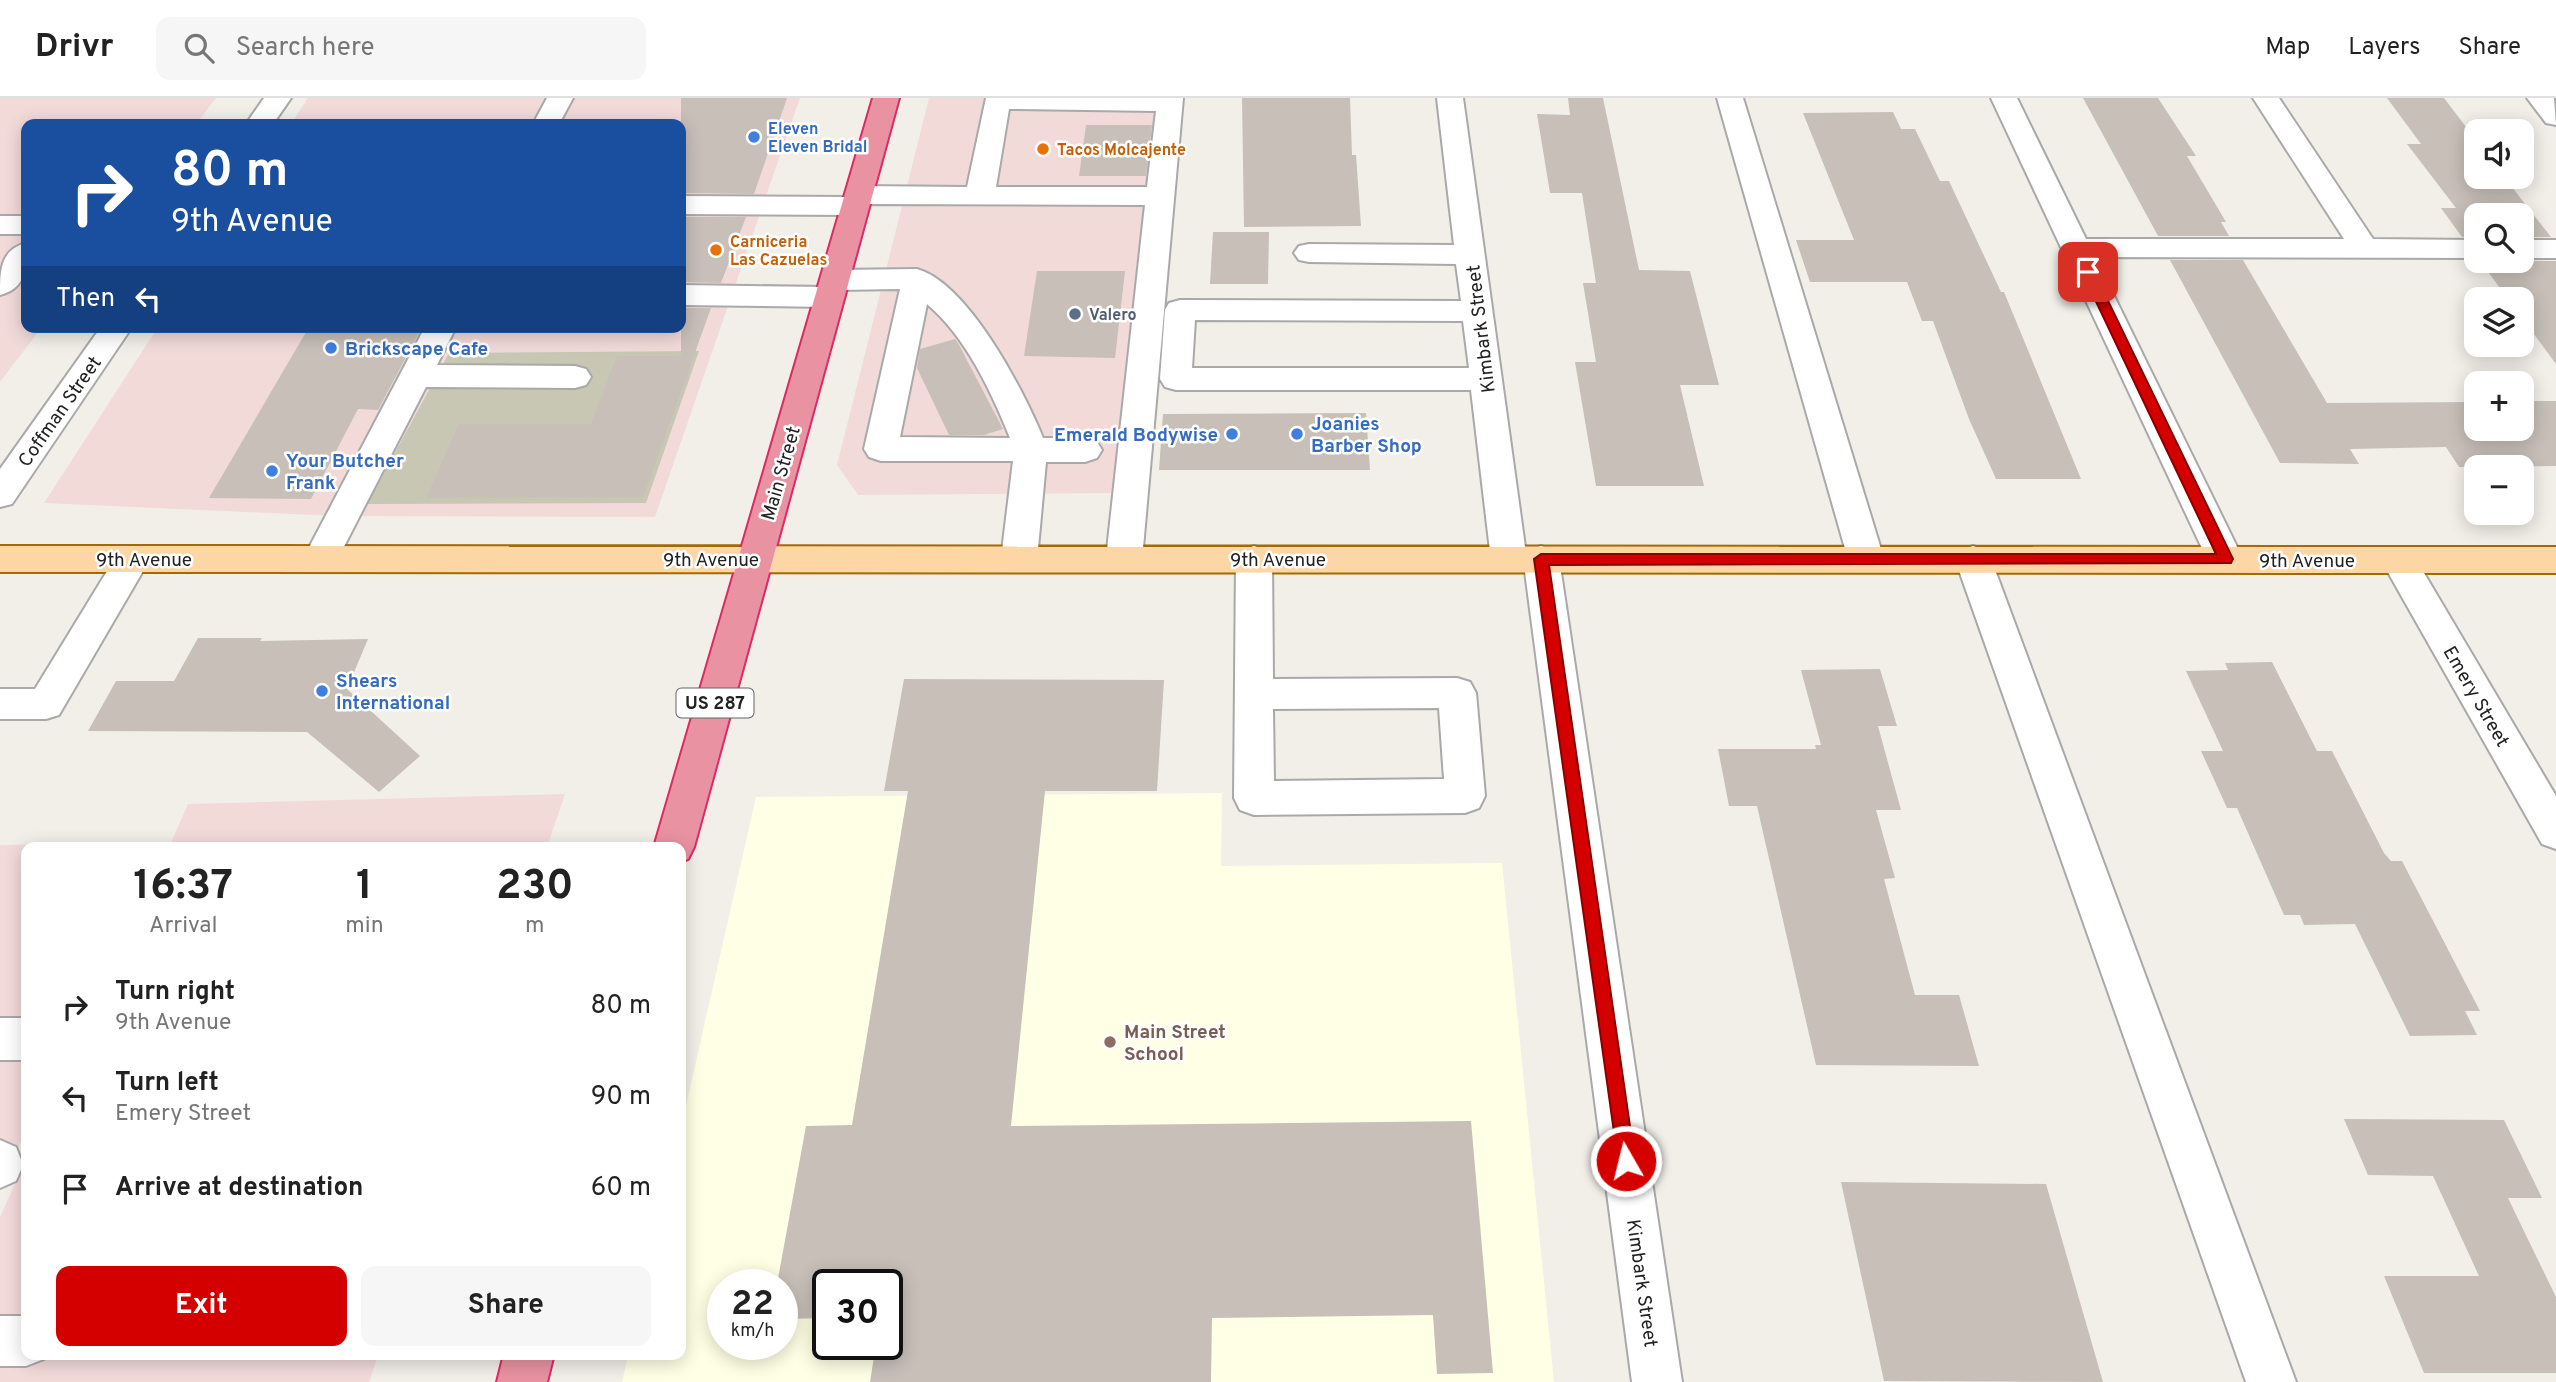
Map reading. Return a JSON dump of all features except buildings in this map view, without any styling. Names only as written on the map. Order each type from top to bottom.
[{"type":"highway","name":"Main Street","points":[[675,842],[886,98]]},
{"type":"highway","points":[[522,1382],[528,1360]]},
{"type":"main road","name":"9th Avenue","points":[[0,559],[2556,560]]},
{"type":"street","points":[[263,119],[278,98]]},
{"type":"street","points":[[549,119],[560,98]]},
{"type":"street","name":"Kimbark Street","points":[[1450,98],[1486,379],[1525,559],[1657,1382]]},
{"type":"street","points":[[1730,98],[1866,559]]},
{"type":"street","points":[[2004,98],[2225,559]]},
{"type":"street","points":[[2266,98],[2365,249]]},
{"type":"street","points":[[2540,98],[2556,117]]},
{"type":"street","points":[[980,195],[997,101],[1170,100],[1124,559]]},
{"type":"street","points":[[686,205],[980,195],[1160,196]]},
{"type":"street","points":[[0,225],[21,225]]},
{"type":"street","points":[[2076,248],[2464,249]]},
{"type":"street","points":[[2534,249],[2556,249]]},
{"type":"street","points":[[1309,253],[1471,255]]},
{"type":"street","points":[[0,285],[21,258]]},
{"type":"street","points":[[917,279],[881,449],[1085,450]]},
{"type":"street","points":[[686,295],[832,288],[917,279],[950,307],[981,350],[1011,400],[1031,450],[1019,559]]},
{"type":"street","points":[[1478,311],[1180,310],[1176,379],[1486,379]]},
{"type":"street","name":"Coffman Street","points":[[0,495],[113,333]]},
{"type":"street","points":[[321,559],[438,333]]},
{"type":"street","points":[[416,376],[575,377]]},
{"type":"street","points":[[0,704],[46,704],[132,559]]},
{"type":"street","points":[[1254,559],[1254,798],[1465,796],[1457,693],[1255,694]]},
{"type":"street","points":[[1973,559],[2271,1382]]},
{"type":"street","name":"Emery Street","points":[[2399,560],[2556,832]]},
{"type":"street","points":[[0,1039],[21,1039]]},
{"type":"street","points":[[0,1341],[21,1341]]},
{"type":"shaded area","points":[[0,98],[216,98],[200,119],[21,119],[21,333],[37,333],[0,382]]},
{"type":"shaded area","points":[[308,98],[800,98],[655,517],[336,516],[44,503],[154,333],[686,333],[686,119],[294,119]]},
{"type":"shaded area","points":[[929,98],[1163,98],[1123,493],[858,495],[837,465]]},
{"type":"shaded area","points":[[699,351],[646,503],[367,504],[449,353]]},
{"type":"shaded area","name":"Main Street School","points":[[1222,793],[1221,866],[1502,863],[1554,1382],[622,1382],[627,1360],[686,1360],[686,1106],[756,797]]},
{"type":"shaded area","points":[[565,794],[549,842],[171,842],[188,804]]},
{"type":"shaded area","points":[[0,845],[21,845],[21,1141],[0,1188]]},
{"type":"shaded area","points":[[21,1171],[21,1360],[376,1360],[369,1382],[0,1382],[0,1217]]},
{"type":"place","name":"Eleven Eleven Bridal","points":[[754,137]]},
{"type":"place","name":"Tacos Molcajente","points":[[1043,149]]},
{"type":"place","name":"Carniceria Las Cazuelas","points":[[716,250]]},
{"type":"place","name":"Valero","points":[[1075,314]]},
{"type":"place","name":"Brickscape Cafe","points":[[331,348]]},
{"type":"place","name":"Emerald Bodywise","points":[[1232,434]]},
{"type":"place","name":"Joanies Barber Shop","points":[[1297,434]]},
{"type":"place","name":"Your Butcher Frank","points":[[272,471]]},
{"type":"place","name":"Shears International","points":[[322,691]]},
{"type":"place","name":"Main Street School","points":[[1110,1042]]},
{"type":"route","points":[[1626,1161],[1541,559],[2225,559],[2088,272]]}]
